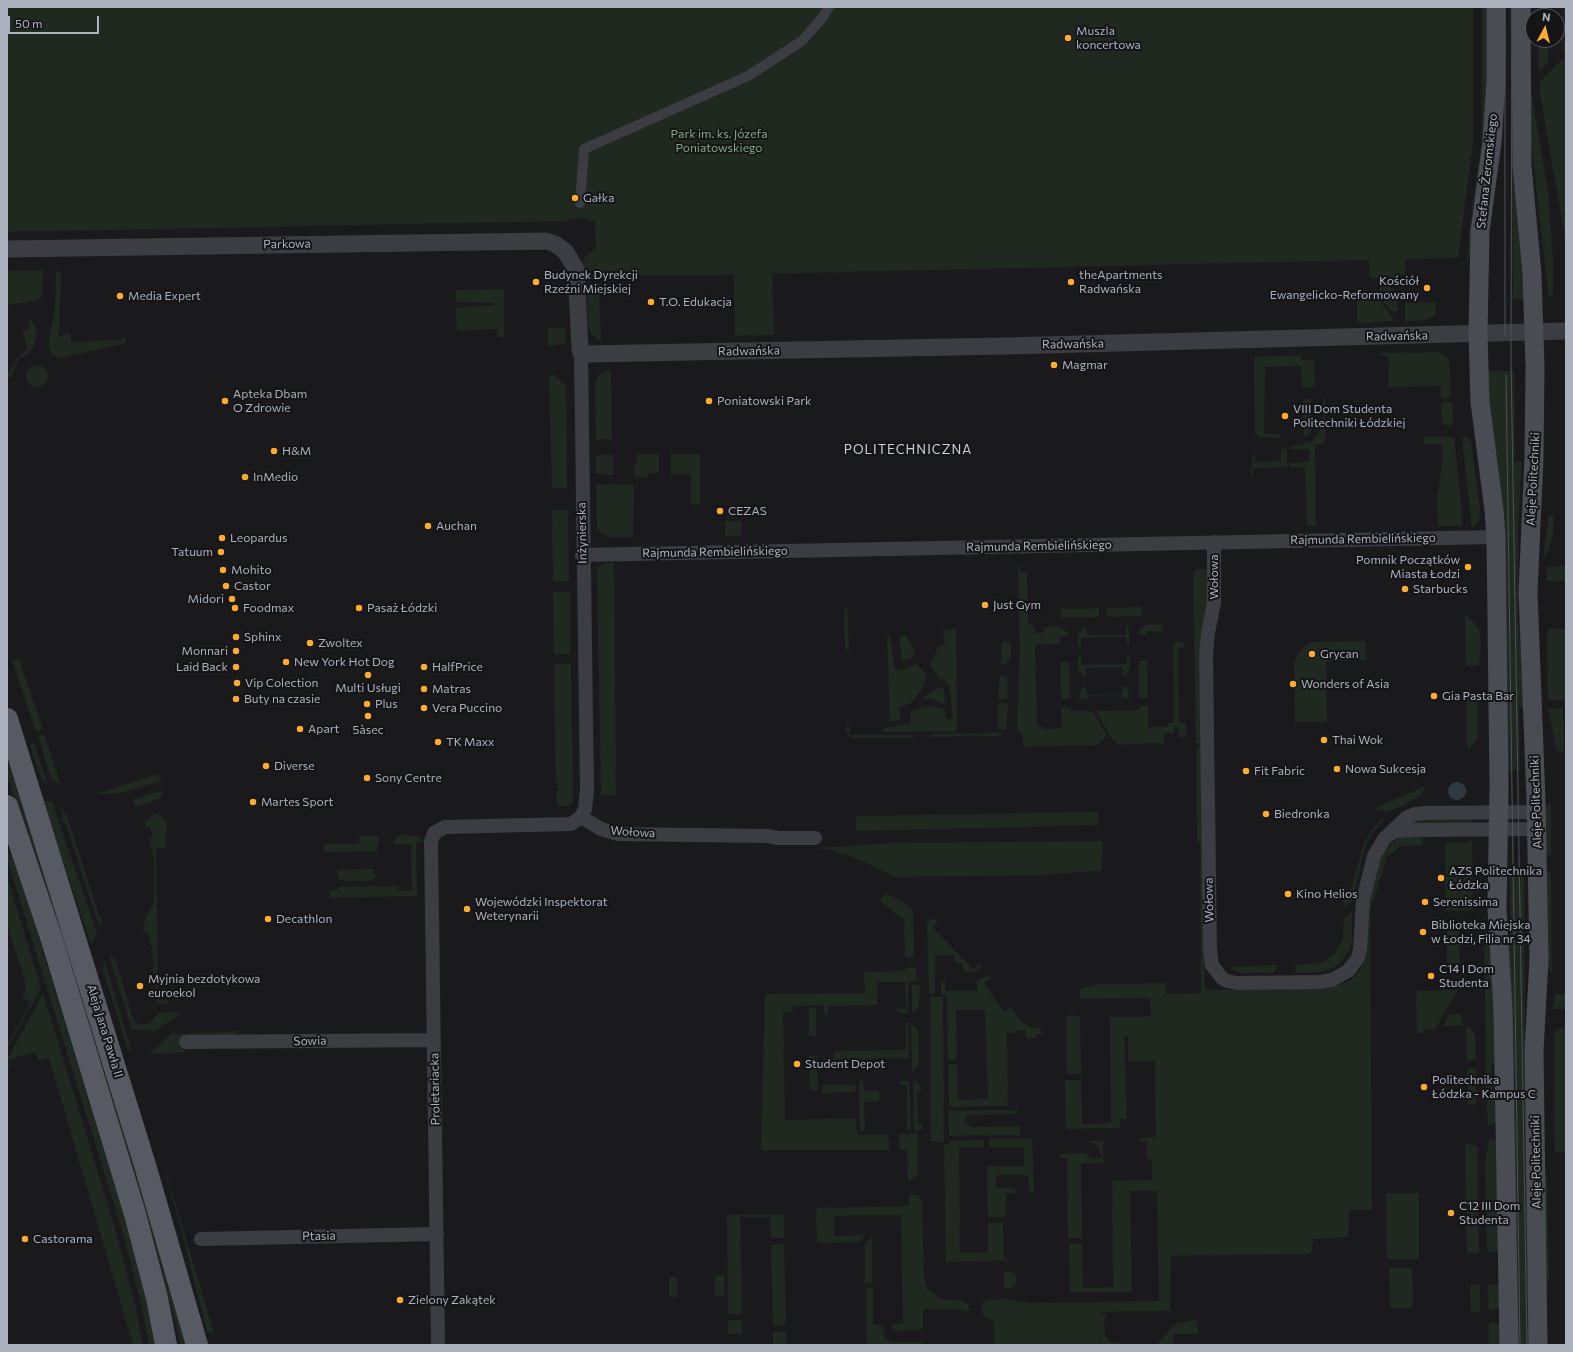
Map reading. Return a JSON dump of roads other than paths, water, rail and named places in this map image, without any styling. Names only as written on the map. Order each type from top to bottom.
[{"type":"main road","name":"Stefana Żeromskiego","points":[[1478,334],[1480,231],[1492,142],[1496,83],[1496,7]]},
{"type":"main road","points":[[1521,7],[1522,166],[1532,274],[1534,332]]},
{"type":"main road","name":"Aleje Politechniki","points":[[1534,332],[1535,421],[1528,619],[1536,820],[1539,959],[1534,1059],[1538,1345]]},
{"type":"main road","points":[[1478,334],[1482,422],[1494,510],[1496,537],[1498,821],[1497,909],[1503,1017],[1509,1345]]},
{"type":"main road","name":"Aleja Jana Pawła II","points":[[7,719],[88,976],[161,1216],[197,1345]]},
{"type":"main road","name":"Aleja Jana Pawła II","points":[[7,806],[13,839],[52,940],[135,1214],[157,1298],[166,1345]]},
{"type":"street","points":[[580,203],[584,149],[748,76],[802,41],[823,17],[829,7]]},
{"type":"street","name":"Parkowa","points":[[7,249],[538,240],[555,244],[565,251]]},
{"type":"street","name":"Inżynierska","points":[[565,251],[573,261],[578,274],[581,353],[582,555],[587,790],[586,803],[581,817]]},
{"type":"street","name":"Radwańska","points":[[581,353],[619,354],[1566,331]]},
{"type":"street","name":"Rajmunda Rembielińskiego","points":[[582,555],[1496,537]]},
{"type":"street","name":"Wołowa","points":[[1214,542],[1214,603],[1208,633],[1206,654],[1210,950],[1212,965],[1217,973],[1227,981],[1237,983],[1319,982],[1338,978],[1348,972],[1358,958],[1360,949],[1363,900],[1372,861],[1378,846],[1401,822],[1414,814],[1498,821],[1536,820]]},
{"type":"street","name":"Wołowa","points":[[581,817],[601,829],[618,834],[815,838]]},
{"type":"street","name":"Proletariacka","points":[[438,1345],[431,846],[434,833],[445,827],[566,826],[575,822],[581,817]]},
{"type":"street","name":"Sowia","points":[[186,1042],[434,1040]]},
{"type":"street","name":"Ptasia","points":[[201,1238],[437,1234]]},
{"type":"tram line","points":[[1505,7],[1505,335]]},
{"type":"tram line","points":[[1512,7],[1511,358],[1527,1345]]},
{"type":"tram line","points":[[1506,375],[1520,1345]]},
{"type":"place","name":"Muszla koncertowa","points":[[1068,38]]},
{"type":"place","name":"Gałka","points":[[575,198]]},
{"type":"place","name":"Budynek Dyrekcji Rzeźni Miejskiej","points":[[536,282]]},
{"type":"place","name":"theApartments Radwańska","points":[[1071,282]]},
{"type":"place","name":"Kościół Ewangelicko-Reformowany","points":[[1427,288]]},
{"type":"place","name":"Media Expert","points":[[120,296]]},
{"type":"place","name":"T.O. Edukacja","points":[[651,302]]},
{"type":"place","name":"Magmar","points":[[1054,365]]},
{"type":"place","name":"Apteka Dbam O Zdrowie","points":[[225,401]]},
{"type":"place","name":"Poniatowski Park","points":[[709,401]]},
{"type":"place","name":"VIII Dom Studenta Politechniki Łódzkiej","points":[[1285,416]]},
{"type":"place","name":"H&M","points":[[274,451]]},
{"type":"place","name":"InMedio","points":[[245,477]]},
{"type":"place","name":"CEZAS","points":[[720,511]]},
{"type":"place","name":"Auchan","points":[[428,526]]},
{"type":"place","name":"Leopardus","points":[[222,538]]},
{"type":"place","name":"Tatuum","points":[[221,552]]},
{"type":"place","name":"Pomnik Początków Miasta Łodzi","points":[[1468,567]]},
{"type":"place","name":"Mohito","points":[[223,570]]},
{"type":"place","name":"Castor","points":[[226,586]]},
{"type":"place","name":"Starbucks","points":[[1405,589]]},
{"type":"place","name":"Midori","points":[[232,599]]},
{"type":"place","name":"Just Gym","points":[[985,605]]},
{"type":"place","name":"Foodmax","points":[[235,608]]},
{"type":"place","name":"Pasaż Łódzki","points":[[359,608]]},
{"type":"place","name":"Sphinx","points":[[236,637]]},
{"type":"place","name":"Zwoltex","points":[[310,643]]},
{"type":"place","name":"Monnari","points":[[236,651]]},
{"type":"place","name":"Grycan","points":[[1312,654]]},
{"type":"place","name":"New York Hot Dog","points":[[286,662]]},
{"type":"place","name":"Laid Back","points":[[236,667]]},
{"type":"place","name":"HalfPrice","points":[[424,667]]},
{"type":"place","name":"Multi Usługi","points":[[368,675]]},
{"type":"place","name":"Vip Colection","points":[[237,683]]},
{"type":"place","name":"Wonders of Asia","points":[[1293,684]]},
{"type":"place","name":"Matras","points":[[424,689]]},
{"type":"place","name":"Gia Pasta Bar","points":[[1434,696]]},
{"type":"place","name":"Buty na czasie","points":[[236,699]]},
{"type":"place","name":"Plus","points":[[367,704]]},
{"type":"place","name":"Vera Puccino","points":[[424,708]]},
{"type":"place","name":"5àsec","points":[[368,716]]},
{"type":"place","name":"Apart","points":[[300,729]]},
{"type":"place","name":"Thai Wok","points":[[1324,740]]},
{"type":"place","name":"TK Maxx","points":[[438,742]]},
{"type":"place","name":"Diverse","points":[[266,766]]},
{"type":"place","name":"Nowa Sukcesja","points":[[1337,769]]},
{"type":"place","name":"Fit Fabric","points":[[1246,771]]},
{"type":"place","name":"Sony Centre","points":[[367,778]]},
{"type":"place","name":"Martes Sport","points":[[253,802]]},
{"type":"place","name":"Biedronka","points":[[1266,814]]},
{"type":"place","name":"AZS Politechnika Łódzka","points":[[1441,878]]},
{"type":"place","name":"Kino Helios","points":[[1288,894]]},
{"type":"place","name":"Serenissima","points":[[1425,902]]},
{"type":"place","name":"Wojewódzki Inspektorat Weterynarii","points":[[467,909]]},
{"type":"place","name":"Decathlon","points":[[268,919]]},
{"type":"place","name":"Biblioteka Miejska w Łodzi, Filia nr 34","points":[[1423,932]]},
{"type":"place","name":"C14 I Dom Studenta","points":[[1431,976]]},
{"type":"place","name":"Myjnia bezdotykowa euroekol","points":[[140,986]]},
{"type":"place","name":"Student Depot","points":[[797,1064]]},
{"type":"place","name":"Politechnika Łódzka - Kampus C","points":[[1424,1087]]},
{"type":"place","name":"C12 III Dom Studenta","points":[[1451,1213]]},
{"type":"place","name":"Castorama","points":[[25,1239]]},
{"type":"place","name":"Zielony Zakątek","points":[[400,1300]]},
{"type":"district","name":"POLITECHNICZNA","points":[[908,450]]},
{"type":"park label","name":"Park im. ks. Józefa Poniatowskiego","points":[[719,141]]}]
